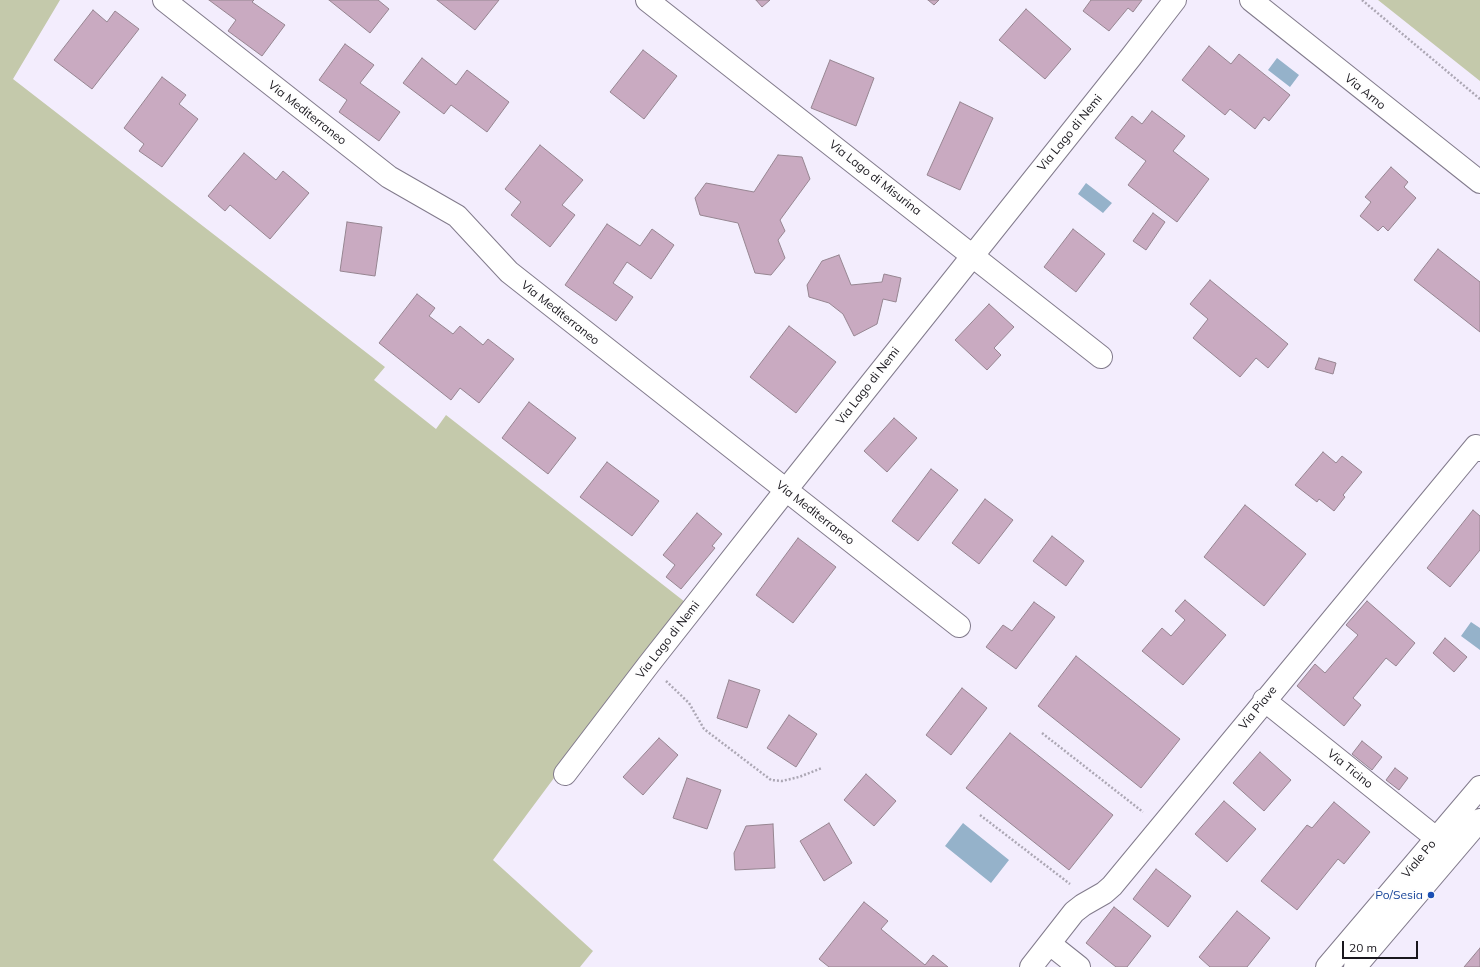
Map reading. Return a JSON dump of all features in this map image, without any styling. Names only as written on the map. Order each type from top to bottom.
[{"type":"street","name":"Via Mediterraneo","points":[[164,0],[389,177],[457,216],[509,272],[958,626]]},
{"type":"street","name":"Via Lago di Misurina","points":[[647,0],[1101,357]]},
{"type":"street","name":"Via Lago di Nemi","points":[[565,774],[649,664],[1126,63],[1174,0]]},
{"type":"street","name":"Via Arno","points":[[1251,0],[1480,182]]},
{"type":"street","name":"Via Piave","points":[[1031,967],[1074,912],[1110,888],[1264,700],[1478,445]]},
{"type":"street","name":"Via Ticino","points":[[1264,700],[1436,838]]},
{"type":"street","name":"Viale Po","points":[[1355,967],[1475,813],[1480,787]]},
{"type":"street","name":"Viale Po","points":[[1327,967],[1436,838],[1475,813]]},
{"type":"street","points":[[1050,944],[1079,967]]},
{"type":"path","points":[[1362,0],[1480,99]]},
{"type":"path","points":[[649,664],[689,703],[704,729],[771,780],[782,781],[799,777],[822,768]]},
{"type":"path","points":[[1042,733],[1161,826]]},
{"type":"path","points":[[980,815],[1091,900]]},
{"type":"green space","points":[[0,0],[60,0],[13,79],[385,367],[374,380],[436,429],[446,415],[685,602],[493,860],[593,951],[580,967],[0,967]]},
{"type":"green space","points":[[1378,0],[1480,0],[1480,81]]},
{"type":"water","points":[[1277,58],[1299,75],[1290,87],[1268,70]]},
{"type":"water","points":[[1086,183],[1112,203],[1103,213],[1078,194]]},
{"type":"water","points":[[1471,622],[1480,628],[1480,650],[1461,636]]},
{"type":"water","points":[[963,823],[1009,860],[991,883],[945,846]]},
{"type":"building","points":[[209,0],[254,0],[252,2],[285,25],[262,56],[228,31],[236,20]]},
{"type":"building","points":[[329,0],[378,0],[389,9],[370,33]]},
{"type":"building","points":[[437,0],[499,0],[475,30]]},
{"type":"building","points":[[756,0],[770,0],[762,7]]},
{"type":"building","points":[[928,0],[939,0],[934,5]]},
{"type":"building","points":[[1091,0],[1142,0],[1133,12],[1128,8],[1109,31],[1083,11]]},
{"type":"building","points":[[1026,9],[1071,49],[1045,79],[999,40]]},
{"type":"building","points":[[93,10],[107,22],[115,11],[139,29],[92,89],[54,60]]},
{"type":"building","points":[[345,44],[374,65],[360,83],[400,112],[379,141],[339,112],[347,100],[319,80]]},
{"type":"building","points":[[1209,46],[1231,64],[1239,54],[1290,95],[1269,121],[1264,117],[1255,129],[1230,109],[1225,115],[1182,80]]},
{"type":"building","points":[[643,50],[677,76],[644,119],[610,92]]},
{"type":"building","points":[[422,58],[456,85],[467,70],[509,102],[487,132],[451,105],[444,114],[403,83]]},
{"type":"building","points":[[830,60],[874,78],[856,126],[811,108]]},
{"type":"building","points":[[162,77],[186,95],[179,104],[198,119],[162,167],[139,151],[144,144],[124,128]]},
{"type":"building","points":[[960,102],[993,118],[960,190],[927,175]]},
{"type":"building","points":[[1152,111],[1185,136],[1173,151],[1209,179],[1177,222],[1128,185],[1146,161],[1115,138],[1132,116],[1142,124]]},
{"type":"building","points":[[540,145],[583,180],[562,205],[575,215],[550,247],[511,215],[521,202],[505,189]]},
{"type":"building","points":[[244,153],[276,180],[283,171],[309,193],[270,239],[230,205],[225,211],[208,196]]},
{"type":"building","points":[[778,155],[802,157],[810,179],[780,220],[785,231],[778,240],[785,258],[771,275],[755,273],[738,223],[700,215],[695,198],[706,183],[754,192]]},
{"type":"building","points":[[1391,167],[1408,182],[1404,187],[1416,198],[1388,231],[1383,226],[1378,231],[1360,216],[1371,202],[1365,197]]},
{"type":"building","points":[[1153,213],[1165,222],[1146,250],[1133,241]]},
{"type":"building","points":[[347,222],[382,227],[375,276],[340,271]]},
{"type":"building","points":[[607,224],[640,246],[652,229],[674,245],[651,279],[627,262],[613,283],[633,297],[616,321],[565,285]]},
{"type":"building","points":[[1073,229],[1105,254],[1076,292],[1044,267]]},
{"type":"building","points":[[1438,249],[1480,282],[1480,332],[1414,280]]},
{"type":"building","points":[[839,255],[851,285],[882,282],[884,274],[901,278],[896,302],[883,299],[877,324],[854,336],[843,314],[829,303],[809,297],[807,285],[822,261]]},
{"type":"building","points":[[1210,280],[1288,344],[1268,368],[1256,358],[1240,377],[1193,338],[1208,319],[1190,304]]},
{"type":"building","points":[[417,294],[435,308],[429,316],[453,334],[460,326],[483,345],[488,339],[514,359],[479,403],[460,388],[451,400],[379,343]]},
{"type":"building","points":[[989,304],[1014,327],[994,348],[1001,355],[987,370],[955,340]]},
{"type":"building","points":[[789,326],[836,362],[796,413],[750,377]]},
{"type":"building","points":[[1319,358],[1336,363],[1333,374],[1315,369]]},
{"type":"building","points":[[529,402],[576,438],[548,474],[502,438]]},
{"type":"building","points":[[894,418],[917,438],[887,472],[864,451]]},
{"type":"building","points":[[1323,452],[1336,463],[1342,456],[1362,472],[1343,495],[1345,497],[1334,511],[1319,499],[1317,502],[1295,485]]},
{"type":"building","points":[[607,462],[659,501],[632,536],[580,497]]},
{"type":"building","points":[[931,469],[958,490],[918,541],[892,521]]},
{"type":"building","points":[[985,499],[1013,520],[979,564],[952,543]]},
{"type":"building","points":[[1245,505],[1306,554],[1264,606],[1204,557]]},
{"type":"building","points":[[1473,510],[1480,516],[1480,550],[1450,587],[1427,568]]},
{"type":"building","points":[[697,513],[722,534],[712,546],[715,548],[681,589],[666,577],[675,565],[663,555]]},
{"type":"building","points":[[1052,536],[1084,561],[1066,586],[1033,561]]},
{"type":"building","points":[[798,538],[836,567],[793,623],[756,595]]},
{"type":"building","points":[[1185,600],[1226,635],[1183,685],[1142,651],[1162,628],[1171,636],[1185,620],[1175,611]]},
{"type":"building","points":[[1367,601],[1415,643],[1396,666],[1386,658],[1353,698],[1361,705],[1344,726],[1297,686],[1315,664],[1325,673],[1358,635],[1346,625]]},
{"type":"building","points":[[1034,602],[1055,617],[1016,669],[986,647],[1003,625],[1012,631]]},
{"type":"building","points":[[1445,638],[1467,657],[1454,672],[1433,653]]},
{"type":"building","points":[[1076,656],[1180,739],[1141,788],[1038,706]]},
{"type":"building","points":[[729,680],[760,690],[747,728],[717,718]]},
{"type":"building","points":[[962,688],[987,708],[951,755],[926,735]]},
{"type":"building","points":[[789,715],[817,734],[796,767],[767,748]]},
{"type":"building","points":[[1010,733],[1113,815],[1069,870],[966,788]]},
{"type":"building","points":[[659,738],[678,755],[643,795],[623,777]]},
{"type":"building","points":[[1362,741],[1382,757],[1372,770],[1352,754]]},
{"type":"building","points":[[1260,752],[1291,780],[1264,811],[1233,783]]},
{"type":"building","points":[[1395,768],[1408,778],[1399,790],[1386,780]]},
{"type":"building","points":[[866,774],[896,801],[874,826],[844,800]]},
{"type":"building","points":[[687,778],[721,790],[707,829],[673,818]]},
{"type":"building","points":[[1224,801],[1256,829],[1227,862],[1195,834]]},
{"type":"building","points":[[1334,802],[1370,832],[1344,864],[1338,859],[1297,910],[1261,881],[1307,825],[1312,828]]},
{"type":"building","points":[[829,823],[852,863],[824,881],[800,841]]},
{"type":"building","points":[[773,824],[775,868],[735,870],[734,853],[746,826]]},
{"type":"building","points":[[1156,869],[1191,896],[1168,927],[1133,899]]},
{"type":"building","points":[[864,902],[888,921],[881,929],[925,965],[933,955],[948,967],[829,967],[819,959]]},
{"type":"building","points":[[1114,907],[1151,936],[1127,967],[1116,967],[1086,943]]},
{"type":"building","points":[[1237,911],[1270,938],[1247,967],[1210,967],[1199,957]]},
{"type":"building","points":[[1480,948],[1480,967],[1464,967]]},
{"type":"place","name":"Po/Sesia","points":[[1431,895]]}]
